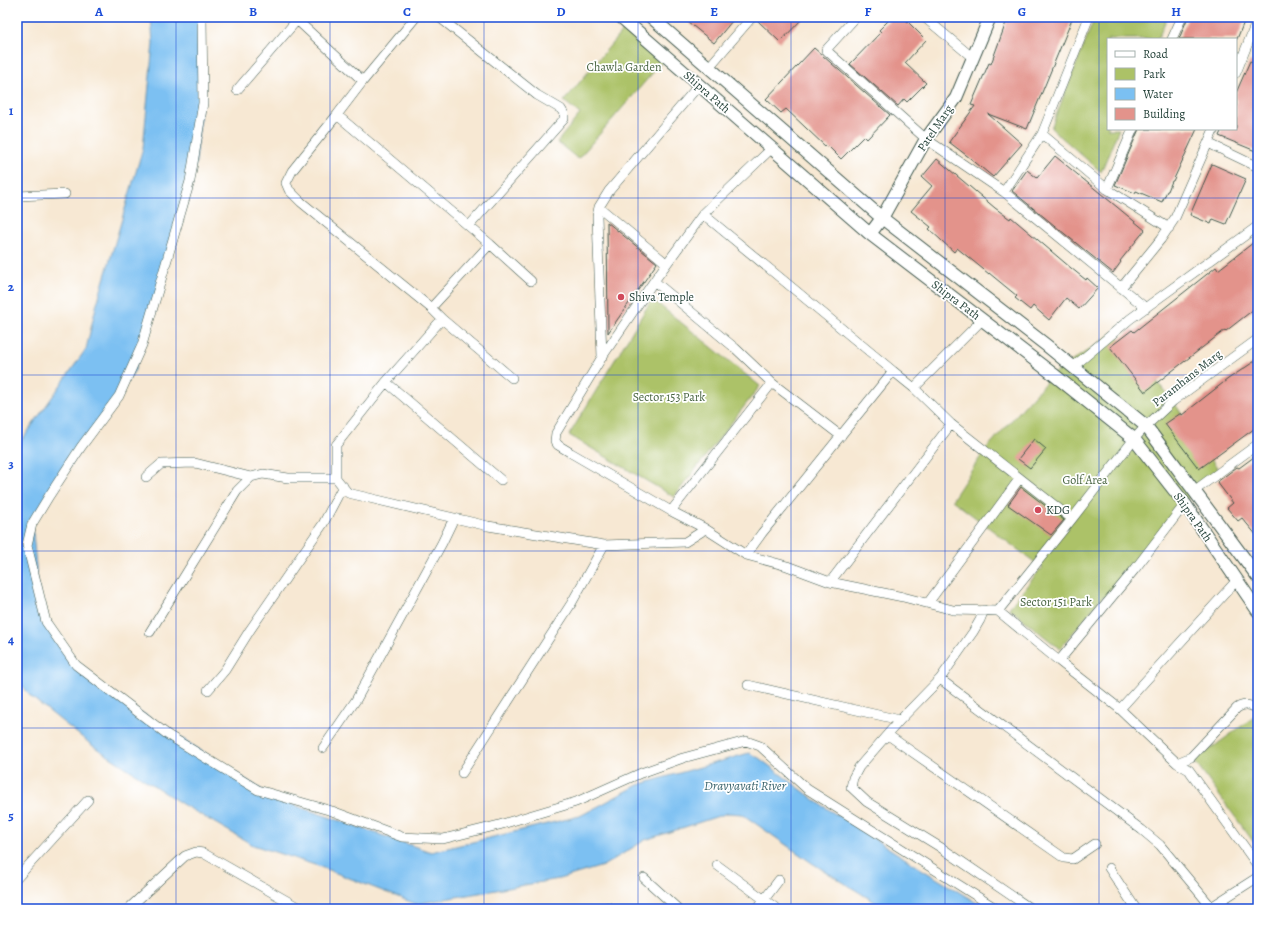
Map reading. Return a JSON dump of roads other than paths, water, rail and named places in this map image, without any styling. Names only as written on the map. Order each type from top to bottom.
[{"type":"street","points":[[202,17],[203,102],[190,181],[142,345],[119,396],[81,447],[32,524],[27,545],[46,622],[76,665],[168,735],[258,790],[332,811],[402,837],[443,839],[499,825],[576,802],[641,773],[683,758],[746,741],[760,746],[807,789],[997,909]]},
{"type":"street","points":[[416,17],[292,171],[286,183],[289,190],[307,207],[431,308],[512,378]]},
{"type":"street","points":[[439,17],[537,95],[561,109],[564,114],[564,119],[469,226]]},
{"type":"street","name":"Shipra Path","points":[[621,17],[870,234],[1053,374],[1134,439],[1185,504],[1258,611]]},
{"type":"street","name":"Shipra Path","points":[[651,17],[882,218],[1146,426],[1258,577]]},
{"type":"street","points":[[709,67],[752,17]]},
{"type":"street","points":[[856,17],[826,50],[926,139],[1004,192],[1146,308]]},
{"type":"street","points":[[924,17],[973,58]]},
{"type":"street","name":"Patel Marg","points":[[870,234],[882,218],[926,139],[956,98],[990,17]]},
{"type":"street","points":[[1004,192],[1042,134],[1089,17]]},
{"type":"street","points":[[1172,38],[1182,17]]},
{"type":"street","points":[[1237,70],[1258,18]]},
{"type":"street","points":[[237,90],[298,19],[363,81]]},
{"type":"street","points":[[602,357],[597,216],[599,207],[609,191],[699,85]]},
{"type":"street","points":[[337,115],[469,226],[531,281]]},
{"type":"street","points":[[1107,189],[1133,130]]},
{"type":"street","points":[[1121,288],[1175,218],[1214,130]]},
{"type":"street","points":[[1042,134],[1107,189],[1168,228]]},
{"type":"street","points":[[1208,143],[1258,167]]},
{"type":"street","points":[[771,149],[703,214],[666,263],[602,357],[556,433],[555,441],[558,445],[571,453],[671,512],[704,528],[746,555],[787,566],[830,582],[928,603],[953,610],[998,611],[1059,662],[1120,709],[1177,763],[1189,770],[1258,866]]},
{"type":"street","points":[[17,196],[65,194]]},
{"type":"street","points":[[599,207],[666,263]]},
{"type":"street","points":[[703,214],[894,371],[951,424],[1072,520]]},
{"type":"street","points":[[1073,367],[1130,320],[1258,226]]},
{"type":"street","points":[[431,308],[490,244]]},
{"type":"street","points":[[654,281],[735,348],[772,383],[841,436]]},
{"type":"street","points":[[442,319],[386,382],[336,445],[336,478],[348,493],[488,526],[604,545],[685,542],[701,532],[704,528]]},
{"type":"street","points":[[914,388],[982,320]]},
{"type":"street","name":"Paramhans Marg","points":[[998,611],[1072,520],[1134,439],[1146,426],[1173,401],[1258,339]]},
{"type":"street","points":[[746,555],[762,533],[894,371]]},
{"type":"street","points":[[386,382],[501,480]]},
{"type":"street","points":[[671,512],[772,383]]},
{"type":"street","points":[[830,582],[951,424]]},
{"type":"street","points":[[1194,491],[1258,444]]},
{"type":"street","points":[[146,477],[161,464],[195,463],[251,477],[263,474],[288,478],[336,478]]},
{"type":"street","points":[[150,632],[237,491],[251,477]]},
{"type":"street","points":[[928,603],[1020,478]]},
{"type":"street","points":[[208,690],[225,670],[250,630],[323,524],[343,486]]},
{"type":"street","points":[[1059,662],[1135,569],[1185,504]]},
{"type":"street","points":[[323,748],[356,700],[442,543],[454,518]]},
{"type":"street","points":[[462,773],[571,604],[604,545]]},
{"type":"street","points":[[1120,709],[1237,580]]},
{"type":"street","points":[[984,610],[973,632],[940,679],[900,720],[859,768],[853,778],[851,787],[867,802],[928,839],[1031,909]]},
{"type":"street","points":[[940,679],[1160,845],[1210,908],[1258,877]]},
{"type":"street","points":[[748,685],[900,720]]},
{"type":"street","points":[[1177,763],[1190,757],[1237,708],[1243,705],[1248,705],[1258,709]]},
{"type":"street","points":[[888,735],[1064,858],[1073,859],[1095,844]]},
{"type":"street","points":[[17,878],[88,800]]},
{"type":"street","points":[[128,909],[185,856],[196,852],[203,853],[296,906],[308,909]]},
{"type":"street","points":[[717,865],[777,909]]},
{"type":"street","points":[[1109,868],[1136,909]]},
{"type":"street","points":[[644,878],[676,908]]},
{"type":"street","points":[[757,909],[779,880]]},
{"type":"water","name":"Dravyavati River","points":[[151,17],[201,17],[204,75],[196,163],[135,370],[32,522],[40,611],[79,668],[102,687],[276,799],[431,852],[580,816],[638,785],[749,753],[759,758],[823,806],[987,909],[886,909],[812,863],[742,814],[728,813],[645,840],[603,866],[559,879],[416,904],[318,866],[253,845],[182,804],[93,746],[30,696],[17,678],[17,447],[86,349],[96,307],[143,148],[153,43]]},
{"type":"place","name":"Shiva Temple","points":[[621,297]]},
{"type":"place","name":"KDG","points":[[1038,510]]},
{"type":"park label","name":"Chawla Garden","points":[[624,67]]},
{"type":"park label","name":"Sector 153 Park","points":[[669,397]]},
{"type":"park label","name":"Golf Area","points":[[1085,480]]},
{"type":"park label","name":"Sector 151 Park","points":[[1056,602]]}]
